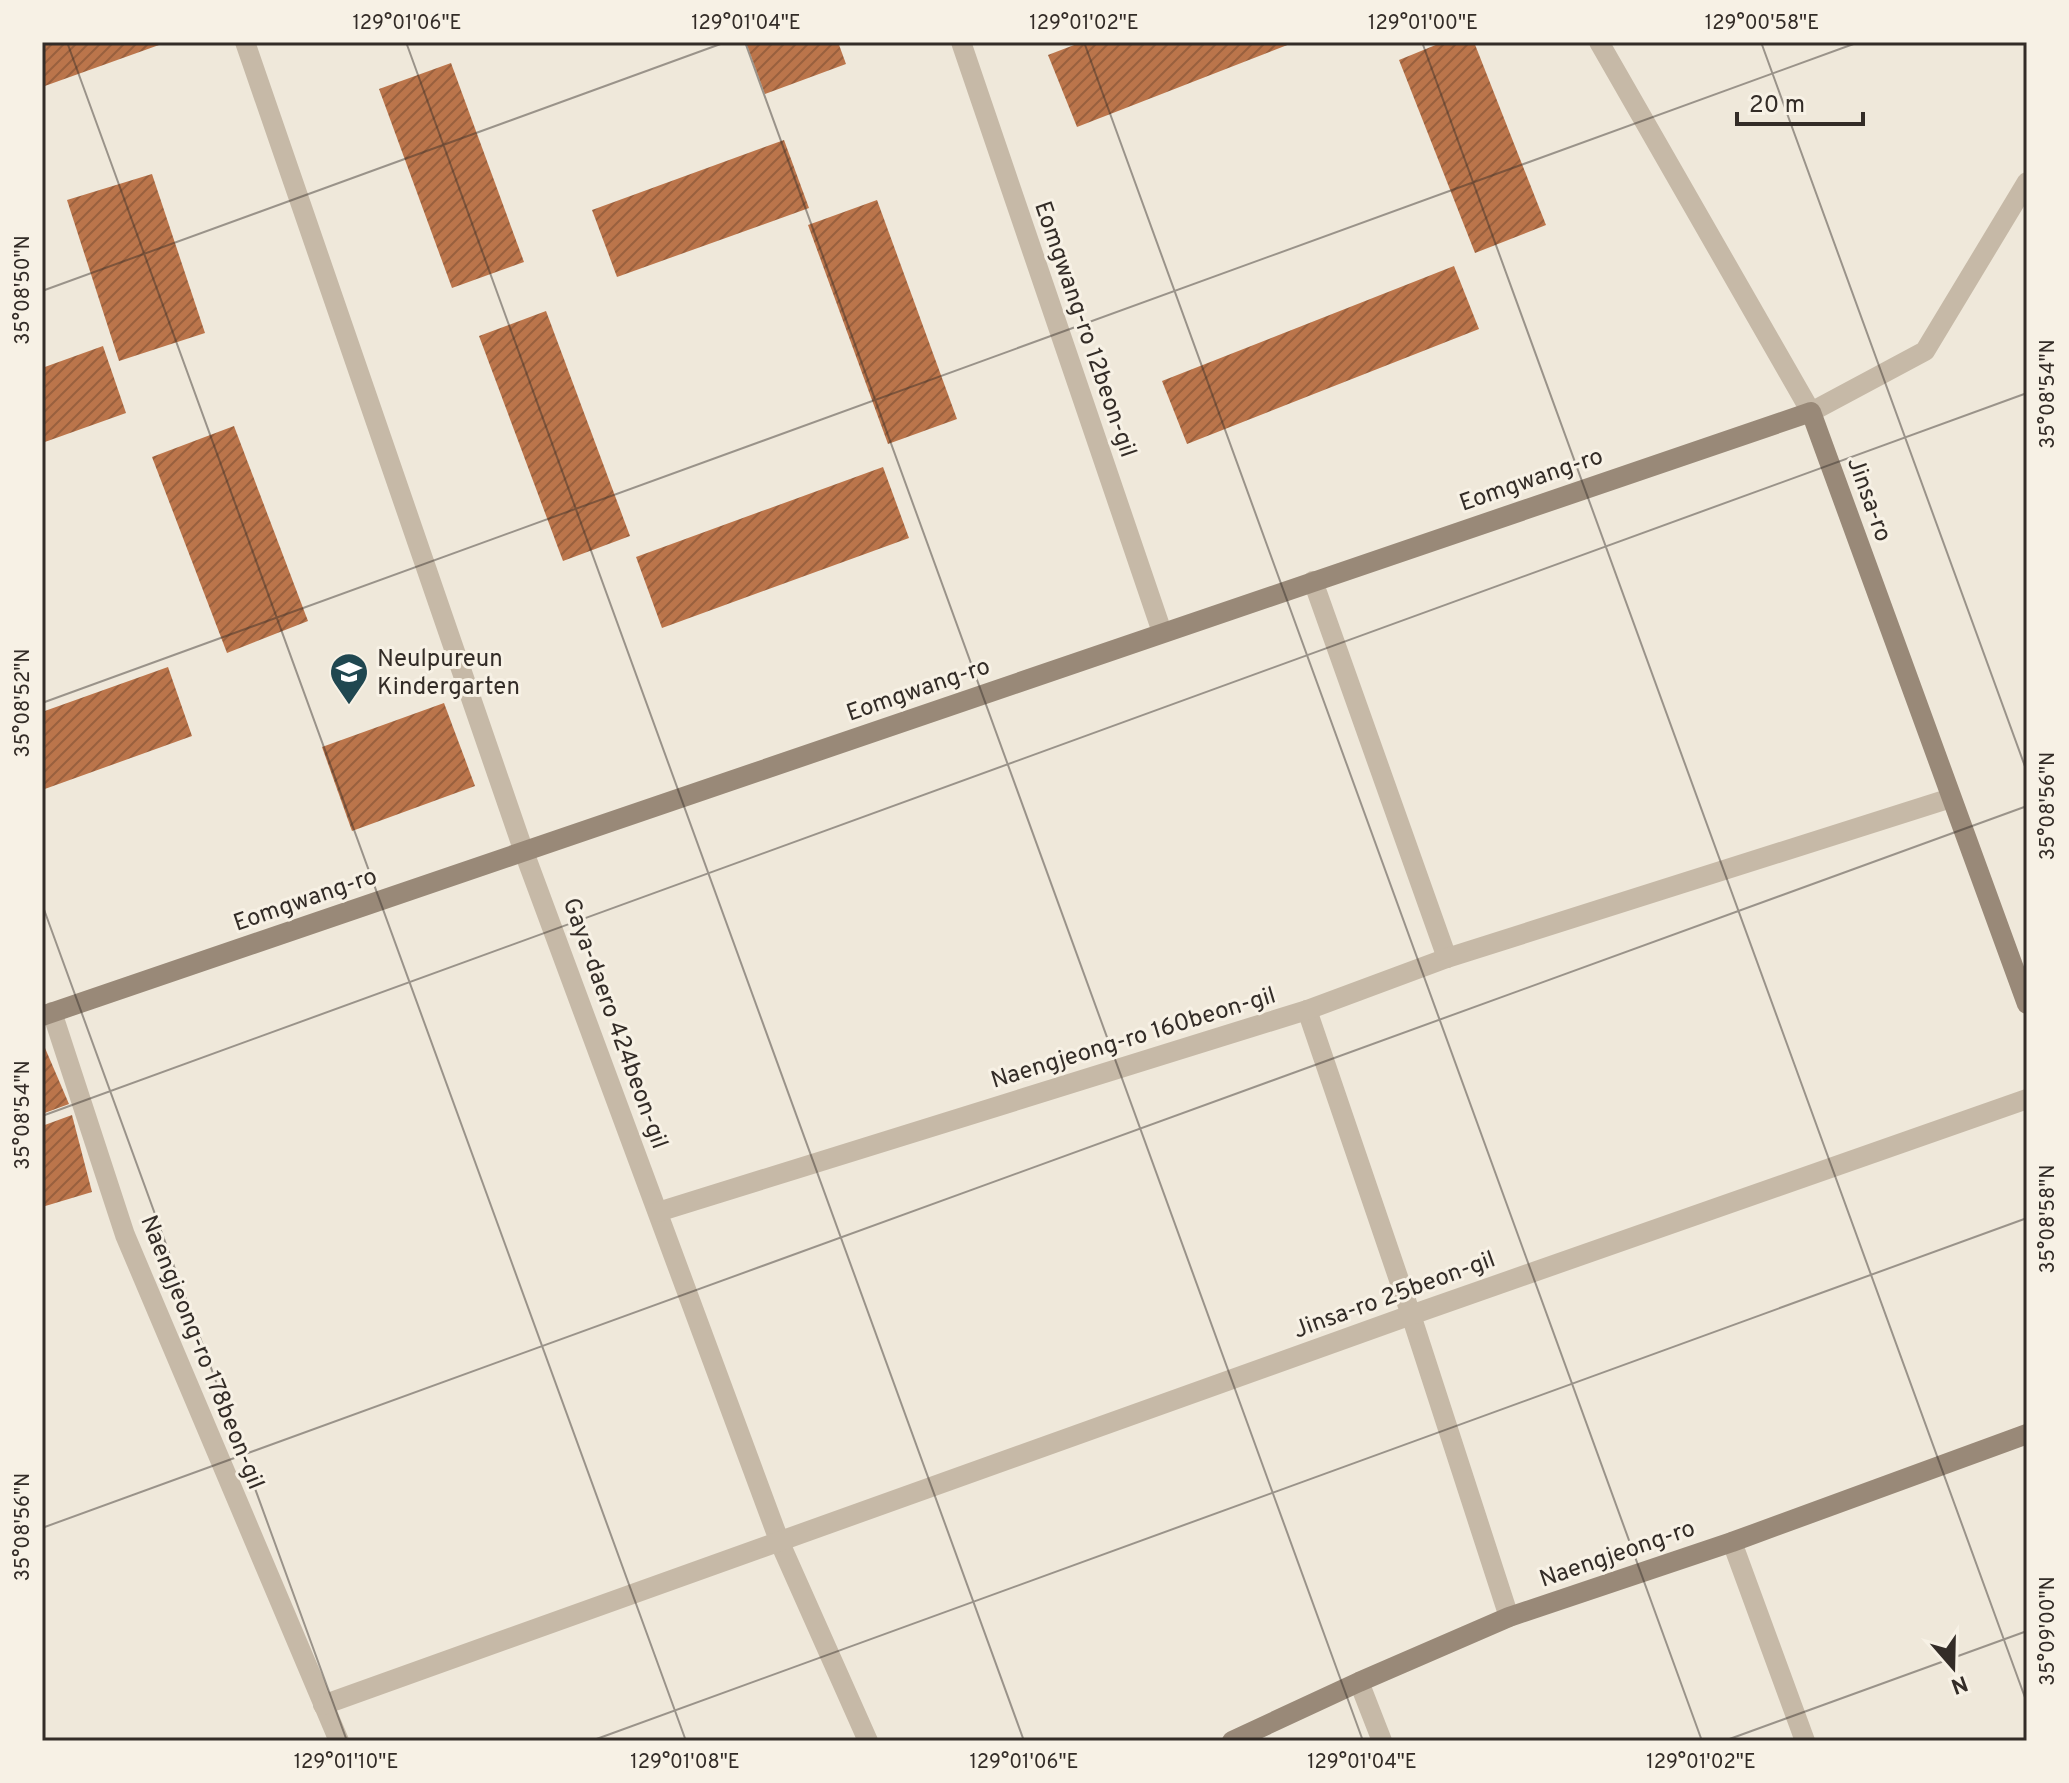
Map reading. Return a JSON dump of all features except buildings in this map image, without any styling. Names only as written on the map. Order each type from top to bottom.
[{"type":"main road","name":"Eomgwang-ro","points":[[47,1014],[1811,412]]},
{"type":"main road","name":"Jinsa-ro","points":[[1811,412],[2027,1004]]},
{"type":"main road","name":"Naengjeong-ro","points":[[1232,1741],[1509,1617],[1732,1542],[2027,1434]]},
{"type":"street","name":"Gaya-daero 424beon-gil","points":[[245,42],[524,852],[780,1543],[868,1741]]},
{"type":"street","name":"Eomgwang-ro 12beon-gil","points":[[961,42],[1162,632]]},
{"type":"street","name":"Jinsa-ro","points":[[1599,42],[1811,412]]},
{"type":"street","points":[[1811,412],[1925,351],[2027,182]]},
{"type":"street","points":[[1313,581],[1447,958]]},
{"type":"street","points":[[1307,1010],[1447,958],[1951,798]]},
{"type":"street","name":"Naengjeong-ro 160beon-gil","points":[[658,1212],[1307,1010],[1509,1617]]},
{"type":"street","name":"Naengjeong-ro 178beon-gil","points":[[47,1014],[125,1235],[339,1741]]},
{"type":"street","name":"Jinsa-ro 25beon-gil","points":[[780,1543],[1411,1315],[2027,1099]]},
{"type":"street","points":[[1732,1542],[1805,1741]]},
{"type":"street","points":[[323,1705],[780,1543]]},
{"type":"street","points":[[1359,1682],[1382,1741]]},
{"type":"place","name":"Neulpureun Kindergarten","points":[[349,706]]}]
